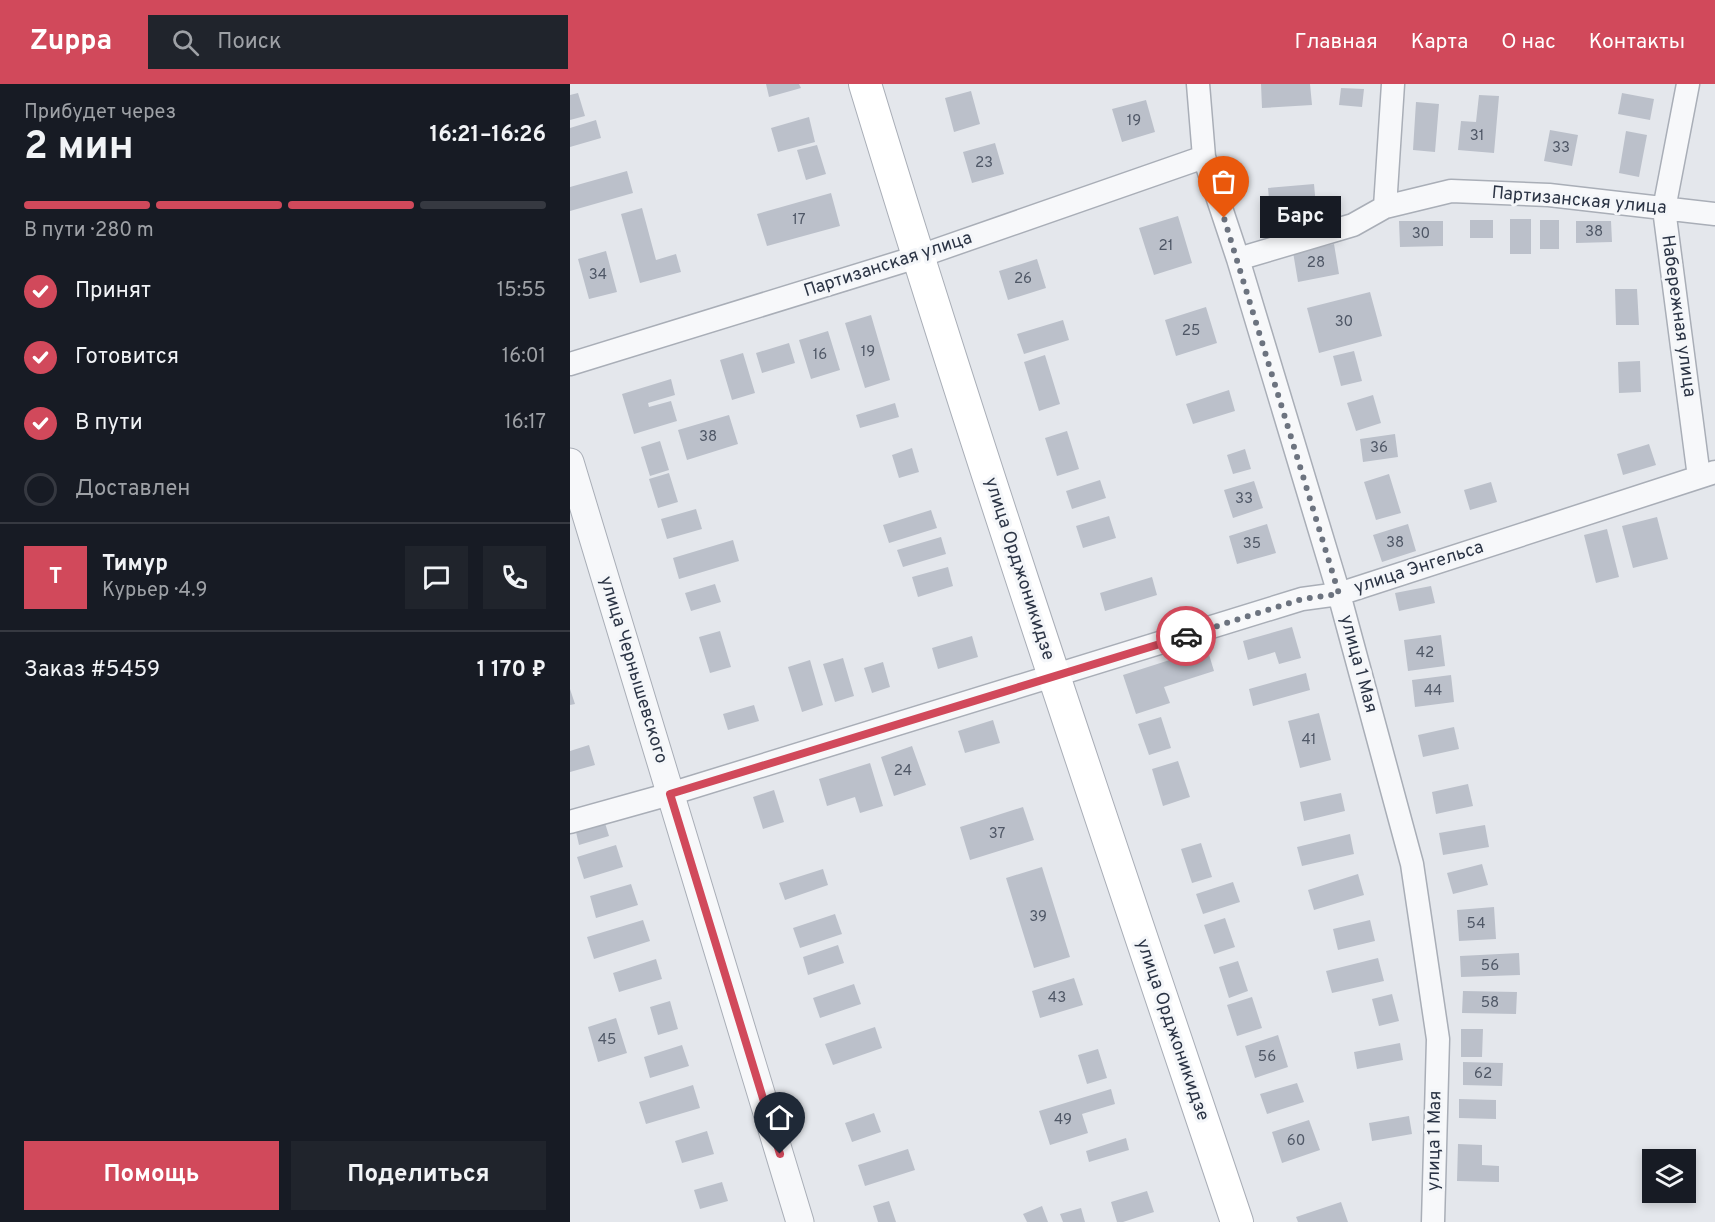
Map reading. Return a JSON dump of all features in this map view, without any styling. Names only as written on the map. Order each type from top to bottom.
[{"type":"main road","name":"улица Орджоникидзе","points":[[865,84],[917,257],[1236,1222]]},
{"type":"street","name":"улица 1 Мая","points":[[1198,84],[1204,157],[1238,259],[1339,594],[1412,864],[1438,1039],[1434,1222]]},
{"type":"street","points":[[1385,207],[1393,84]]},
{"type":"street","name":"Набережная улица","points":[[1688,84],[1664,209],[1707,474]]},
{"type":"street","name":"Партизанская улица","points":[[570,364],[917,257],[1204,157]]},
{"type":"street","name":"Партизанская улица","points":[[1238,259],[1353,225],[1385,207],[1451,191],[1549,195],[1715,214]]},
{"type":"street","name":"улица Чернышевского","points":[[570,462],[800,1222]]},
{"type":"street","name":"улица Энгельса","points":[[570,822],[670,794],[1302,599],[1339,594],[1707,474]]},
{"type":"building","points":[[766,84],[799,84],[801,88],[769,97]]},
{"type":"building","points":[[1261,84],[1310,84],[1312,105],[1262,108]]},
{"type":"building","points":[[1341,88],[1364,89],[1362,107],[1339,105]]},
{"type":"building","points":[[971,91],[980,124],[954,132],[945,98]]},
{"type":"building","points":[[578,93],[585,116],[570,120],[570,95]]},
{"type":"building","points":[[1622,93],[1654,99],[1650,120],[1618,114]]},
{"type":"building","points":[[1479,95],[1499,96],[1494,153],[1458,150],[1461,121],[1476,122]]},
{"type":"building","points":[[1146,100],[1155,132],[1122,142],[1112,109]]},
{"type":"building","points":[[1416,102],[1439,104],[1435,152],[1413,150]]},
{"type":"building","points":[[809,117],[815,142],[778,152],[771,128]]},
{"type":"building","points":[[596,120],[601,138],[570,147],[570,128]]},
{"type":"building","points":[[1550,130],[1578,135],[1572,166],[1544,161]]},
{"type":"building","points":[[1626,131],[1647,135],[1639,177],[1619,173]]},
{"type":"building","points":[[995,143],[1004,174],[972,183],[963,152]]},
{"type":"building","points":[[817,145],[826,174],[806,180],[797,150]]},
{"type":"building","points":[[627,171],[633,193],[570,211],[570,187]]},
{"type":"building","points":[[1314,184],[1316,206],[1270,210],[1268,188]]},
{"type":"building","points":[[831,193],[840,226],[767,246],[757,214]]},
{"type":"building","points":[[642,208],[656,260],[676,254],[681,272],[640,283],[621,214]]},
{"type":"building","points":[[1178,216],[1192,263],[1154,275],[1139,228]]},
{"type":"building","points":[[1510,219],[1531,219],[1531,254],[1510,254]]},
{"type":"building","points":[[1470,220],[1493,220],[1493,238],[1470,238]]},
{"type":"building","points":[[1540,220],[1559,220],[1559,249],[1540,249]]},
{"type":"building","points":[[1399,221],[1443,221],[1443,246],[1400,247]]},
{"type":"building","points":[[1576,221],[1611,221],[1612,242],[1576,243]]},
{"type":"building","points":[[1334,244],[1339,274],[1298,282],[1293,252]]},
{"type":"building","points":[[606,251],[617,292],[589,299],[578,259]]},
{"type":"building","points":[[1037,259],[1046,288],[1008,300],[999,271]]},
{"type":"building","points":[[1615,289],[1637,289],[1639,325],[1616,325]]},
{"type":"building","points":[[1370,292],[1382,336],[1319,353],[1307,308]]},
{"type":"building","points":[[1206,307],[1217,343],[1176,356],[1165,320]]},
{"type":"building","points":[[871,315],[890,380],[865,388],[845,323]]},
{"type":"building","points":[[1063,320],[1069,340],[1024,354],[1017,334]]},
{"type":"building","points":[[828,331],[840,370],[811,379],[799,340]]},
{"type":"building","points":[[789,343],[795,363],[762,373],[756,353]]},
{"type":"building","points":[[1354,351],[1362,381],[1341,386],[1333,356]]},
{"type":"building","points":[[743,353],[755,393],[732,400],[720,360]]},
{"type":"building","points":[[1045,355],[1060,404],[1039,411],[1024,362]]},
{"type":"building","points":[[1640,361],[1641,392],[1619,393],[1618,362]]},
{"type":"building","points":[[671,379],[675,395],[648,403],[649,407],[671,401],[677,421],[634,434],[622,394]]},
{"type":"building","points":[[1229,390],[1235,411],[1193,424],[1186,404]]},
{"type":"building","points":[[1373,395],[1381,423],[1356,431],[1347,403]]},
{"type":"building","points":[[895,403],[899,417],[860,428],[856,415]]},
{"type":"building","points":[[729,415],[738,444],[687,460],[678,430]]},
{"type":"building","points":[[1067,431],[1079,469],[1057,476],[1045,438]]},
{"type":"building","points":[[1395,434],[1398,457],[1363,462],[1360,439]]},
{"type":"building","points":[[660,441],[669,470],[650,476],[641,447]]},
{"type":"building","points":[[1649,444],[1656,465],[1623,475],[1617,454]]},
{"type":"building","points":[[912,448],[919,472],[899,478],[892,455]]},
{"type":"building","points":[[1245,449],[1251,469],[1233,474],[1227,455]]},
{"type":"building","points":[[669,473],[678,502],[658,508],[649,479]]},
{"type":"building","points":[[1389,474],[1401,513],[1376,520],[1364,482]]},
{"type":"building","points":[[1100,480],[1106,498],[1072,509],[1066,491]]},
{"type":"building","points":[[1254,481],[1263,508],[1233,518],[1224,490]]},
{"type":"building","points":[[1491,482],[1497,502],[1470,510],[1464,490]]},
{"type":"building","points":[[696,509],[702,529],[667,539],[661,519]]},
{"type":"building","points":[[931,510],[937,528],[889,543],[883,525]]},
{"type":"building","points":[[1109,516],[1116,538],[1083,548],[1076,526]]},
{"type":"building","points":[[1657,517],[1668,559],[1633,568],[1622,526]]},
{"type":"building","points":[[1267,524],[1276,553],[1237,564],[1229,536]]},
{"type":"building","points":[[1408,524],[1416,551],[1382,562],[1373,535]]},
{"type":"building","points":[[1607,529],[1619,577],[1596,583],[1584,535]]},
{"type":"building","points":[[941,537],[946,554],[903,567],[897,550]]},
{"type":"building","points":[[733,540],[739,561],[679,579],[673,558]]},
{"type":"building","points":[[948,567],[953,586],[918,597],[912,577]]},
{"type":"building","points":[[1152,577],[1157,595],[1105,611],[1100,593]]},
{"type":"building","points":[[715,584],[721,602],[691,611],[685,593]]},
{"type":"building","points":[[1431,586],[1435,603],[1399,611],[1395,593]]},
{"type":"building","points":[[1292,627],[1301,658],[1279,664],[1275,652],[1248,660],[1243,641]]},
{"type":"building","points":[[720,631],[731,667],[710,673],[699,637]]},
{"type":"building","points":[[1441,635],[1445,666],[1408,671],[1404,640]]},
{"type":"building","points":[[972,636],[978,657],[938,669],[932,648]]},
{"type":"building","points":[[1207,648],[1214,671],[1164,687],[1170,703],[1136,714],[1123,675]]},
{"type":"building","points":[[843,658],[854,696],[835,702],[823,664]]},
{"type":"building","points":[[810,660],[823,705],[802,712],[788,667]]},
{"type":"building","points":[[883,662],[890,687],[872,693],[864,668]]},
{"type":"building","points":[[1306,673],[1310,690],[1253,706],[1249,689]]},
{"type":"building","points":[[1451,675],[1454,702],[1415,707],[1412,680]]},
{"type":"building","points":[[570,689],[575,704],[570,705]]},
{"type":"building","points":[[754,705],[759,721],[728,730],[723,714]]},
{"type":"building","points":[[1319,713],[1331,760],[1300,768],[1288,721]]},
{"type":"building","points":[[1161,717],[1171,748],[1149,755],[1138,724]]},
{"type":"building","points":[[993,720],[1000,743],[965,753],[958,731]]},
{"type":"building","points":[[1454,727],[1459,749],[1423,757],[1418,735]]},
{"type":"building","points":[[589,745],[595,765],[570,772],[570,751]]},
{"type":"building","points":[[912,746],[926,785],[894,796],[881,757]]},
{"type":"building","points":[[1178,761],[1190,797],[1163,806],[1152,769]]},
{"type":"building","points":[[870,763],[883,806],[860,813],[855,797],[827,806],[819,779]]},
{"type":"building","points":[[1468,784],[1473,806],[1436,814],[1432,792]]},
{"type":"building","points":[[774,790],[784,822],[763,829],[753,797]]},
{"type":"building","points":[[1341,793],[1345,811],[1304,821],[1300,802]]},
{"type":"building","points":[[1023,807],[1034,840],[970,860],[960,827]]},
{"type":"building","points":[[605,823],[609,836],[579,845],[576,832]]},
{"type":"building","points":[[1485,825],[1489,847],[1443,855],[1439,833]]},
{"type":"building","points":[[1350,834],[1354,854],[1302,866],[1297,847]]},
{"type":"building","points":[[1201,843],[1212,877],[1192,883],[1181,849]]},
{"type":"building","points":[[616,845],[623,867],[584,879],[577,857]]},
{"type":"building","points":[[1482,864],[1488,885],[1453,894],[1447,873]]},
{"type":"building","points":[[1042,867],[1070,957],[1034,968],[1006,878]]},
{"type":"building","points":[[823,869],[828,885],[785,900],[779,883]]},
{"type":"building","points":[[1358,874],[1364,895],[1314,910],[1308,890]]},
{"type":"building","points":[[1233,882],[1240,902],[1203,914],[1196,894]]},
{"type":"building","points":[[631,884],[638,905],[596,918],[590,896]]},
{"type":"building","points":[[1494,907],[1496,939],[1459,941],[1457,910]]},
{"type":"building","points":[[835,914],[842,934],[800,948],[793,928]]},
{"type":"building","points":[[1225,918],[1235,947],[1214,954],[1204,925]]},
{"type":"building","points":[[643,920],[650,941],[594,959],[587,937]]},
{"type":"building","points":[[1370,920],[1375,941],[1338,950],[1333,929]]},
{"type":"building","points":[[838,945],[844,963],[808,975],[803,957]]},
{"type":"building","points":[[1519,953],[1520,975],[1461,977],[1460,956]]},
{"type":"building","points":[[1378,958],[1384,981],[1332,993],[1326,971]]},
{"type":"building","points":[[656,959],[662,979],[619,992],[613,973]]},
{"type":"building","points":[[1238,961],[1248,991],[1229,998],[1219,967]]},
{"type":"building","points":[[1074,978],[1083,1005],[1040,1018],[1032,991]]},
{"type":"building","points":[[854,984],[861,1004],[820,1018],[813,998]]},
{"type":"building","points":[[1463,991],[1517,992],[1516,1014],[1462,1013]]},
{"type":"building","points":[[1392,994],[1399,1021],[1379,1026],[1372,999]]},
{"type":"building","points":[[1252,997],[1262,1028],[1237,1036],[1227,1005]]},
{"type":"building","points":[[670,1001],[678,1029],[658,1035],[650,1007]]},
{"type":"building","points":[[616,1018],[627,1053],[598,1062],[588,1027]]},
{"type":"building","points":[[875,1027],[882,1048],[833,1065],[825,1044]]},
{"type":"building","points":[[1461,1029],[1483,1029],[1482,1057],[1461,1057]]},
{"type":"building","points":[[1278,1035],[1288,1067],[1255,1078],[1245,1046]]},
{"type":"building","points":[[1400,1043],[1403,1060],[1357,1069],[1354,1052]]},
{"type":"building","points":[[682,1045],[689,1066],[650,1078],[644,1057]]},
{"type":"building","points":[[1098,1049],[1107,1078],[1087,1084],[1078,1055]]},
{"type":"building","points":[[1463,1062],[1503,1063],[1502,1086],[1463,1085]]},
{"type":"building","points":[[1297,1083],[1304,1102],[1267,1114],[1260,1094]]},
{"type":"building","points":[[693,1085],[700,1108],[646,1124],[639,1102]]},
{"type":"building","points":[[1111,1089],[1115,1104],[1082,1114],[1088,1133],[1050,1145],[1039,1111]]},
{"type":"building","points":[[1459,1099],[1496,1100],[1496,1119],[1459,1118]]},
{"type":"building","points":[[874,1113],[881,1132],[852,1142],[845,1123]]},
{"type":"building","points":[[1409,1116],[1412,1134],[1372,1141],[1369,1123]]},
{"type":"building","points":[[1309,1120],[1320,1150],[1282,1163],[1272,1132]]},
{"type":"building","points":[[707,1131],[714,1154],[682,1163],[675,1141]]},
{"type":"building","points":[[1126,1138],[1129,1150],[1089,1162],[1086,1151]]},
{"type":"building","points":[[1458,1144],[1482,1145],[1482,1165],[1499,1166],[1499,1182],[1457,1181]]},
{"type":"building","points":[[908,1149],[915,1170],[865,1186],[858,1165]]},
{"type":"building","points":[[722,1182],[728,1201],[700,1209],[694,1190]]},
{"type":"building","points":[[1147,1191],[1154,1212],[1117,1222],[1111,1202]]},
{"type":"building","points":[[889,1201],[896,1222],[878,1222],[873,1206]]},
{"type":"building","points":[[1341,1202],[1348,1222],[1298,1222],[1296,1217]]},
{"type":"building","points":[[1042,1206],[1048,1222],[1027,1222],[1023,1214]]},
{"type":"building","points":[[1081,1208],[1085,1222],[1063,1222],[1060,1214]]},
{"type":"way so far","points":[[1186,636],[1302,599],[1339,594],[1224,218]]},
{"type":"place","name":"Барс","points":[[1224,218]]},
{"type":"route","points":[[780,1154],[670,794],[1186,636]]}]
